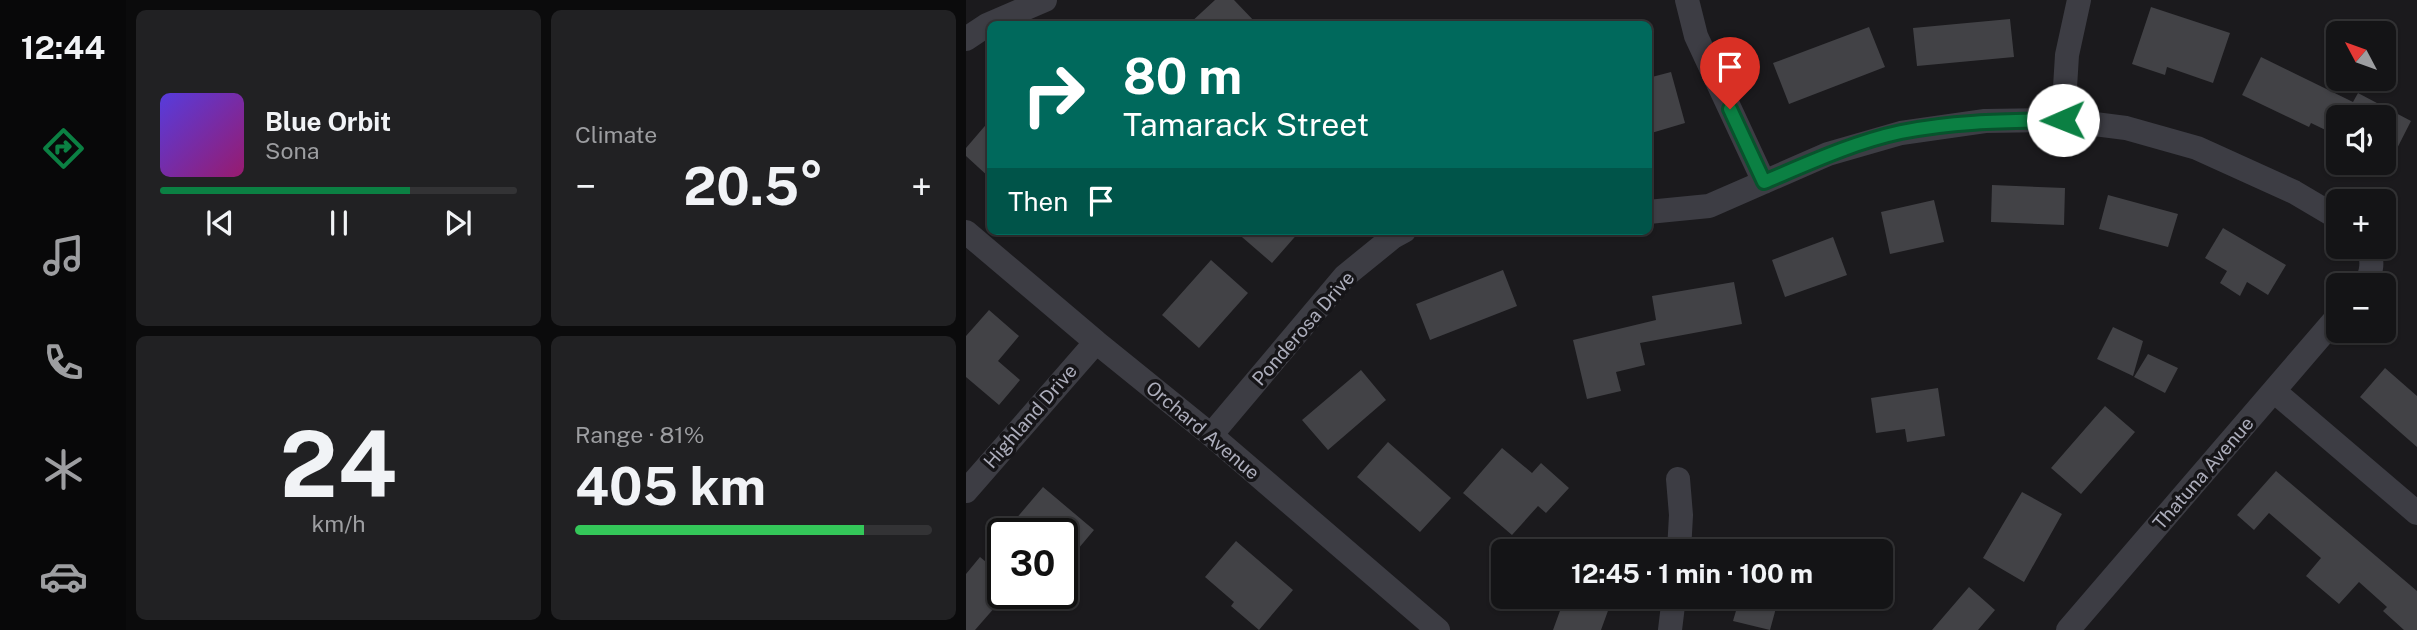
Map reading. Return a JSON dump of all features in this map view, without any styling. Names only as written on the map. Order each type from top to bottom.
[{"type":"street","points":[[996,21],[1045,0]]},
{"type":"street","points":[[1687,0],[1696,36],[1764,182]]},
{"type":"street","points":[[2063,120],[2067,55],[2080,0]]},
{"type":"street","points":[[966,39],[987,25]]},
{"type":"street","points":[[1652,212],[1709,206],[1828,154],[1901,132],[1985,121],[2063,120],[2126,128],[2197,148],[2294,192],[2326,211]]},
{"type":"street","name":"Orchard Avenue","points":[[966,232],[1211,435],[1438,630]]},
{"type":"street","name":"Ponderosa Drive","points":[[1211,435],[1345,276],[1397,235]]},
{"type":"street","name":"Thatuna Avenue","points":[[2068,630],[2326,330]]},
{"type":"street","name":"Highland Drive","points":[[966,491],[1096,342]]},
{"type":"street","points":[[2274,391],[2417,513]]},
{"type":"street","points":[[1678,479],[1680,539]]},
{"type":"street","points":[[1670,630],[1673,609]]},
{"type":"building","points":[[1215,0],[1234,0],[1254,21],[1192,21]]},
{"type":"building","points":[[2151,7],[2230,33],[2213,83],[2167,67],[2165,75],[2132,64]]},
{"type":"building","points":[[2010,19],[2014,57],[1917,66],[1913,28]]},
{"type":"building","points":[[1869,27],[1885,67],[1789,104],[1773,63]]},
{"type":"building","points":[[2261,57],[2353,102],[2358,93],[2381,105],[2326,105],[2326,130],[2311,123],[2309,127],[2242,95]]},
{"type":"building","points":[[1671,72],[1685,123],[1652,133],[1652,77]]},
{"type":"building","points":[[2396,113],[2411,121],[2396,150]]},
{"type":"building","points":[[987,124],[987,175],[966,156],[966,148]]},
{"type":"building","points":[[1992,185],[2065,188],[2064,225],[1991,222]]},
{"type":"building","points":[[2108,195],[2178,214],[2168,247],[2099,229]]},
{"type":"building","points":[[1934,200],[1944,242],[1890,254],[1881,212]]},
{"type":"building","points":[[2223,228],[2286,265],[2268,295],[2247,282],[2240,296],[2220,283],[2227,271],[2205,258]]},
{"type":"building","points":[[1240,235],[1296,235],[1272,263]]},
{"type":"building","points":[[1833,237],[1847,275],[1785,297],[1772,260]]},
{"type":"building","points":[[1211,260],[1248,293],[1199,348],[1162,315]]},
{"type":"building","points":[[1503,270],[1517,306],[1430,340],[1416,304]]},
{"type":"building","points":[[1734,282],[1742,324],[1640,343],[1645,365],[1616,372],[1621,391],[1587,399],[1573,340],[1656,320],[1652,296]]},
{"type":"building","points":[[989,310],[1019,336],[998,361],[1020,380],[999,405],[966,377],[966,336]]},
{"type":"building","points":[[2113,327],[2143,341],[2133,376],[2097,359]]},
{"type":"building","points":[[2148,354],[2178,368],[2165,393],[2134,377]]},
{"type":"building","points":[[2385,368],[2417,396],[2417,447],[2360,397]]},
{"type":"building","points":[[1361,370],[1386,400],[1328,450],[1302,420]]},
{"type":"building","points":[[1938,388],[1945,436],[1907,442],[1905,429],[1876,433],[1871,398]]},
{"type":"building","points":[[2105,406],[2135,432],[2081,494],[2051,468]]},
{"type":"building","points":[[1388,442],[1451,498],[1420,532],[1357,477]]},
{"type":"building","points":[[1502,448],[1532,473],[1541,463],[1569,488],[1546,513],[1538,506],[1512,535],[1463,493]]},
{"type":"building","points":[[2276,471],[2417,591],[2417,630],[2404,630],[2383,611],[2387,607],[2359,582],[2339,604],[2306,576],[2321,558],[2269,513],[2254,530],[2237,515]]},
{"type":"building","points":[[1043,487],[1094,530],[1078,549],[1078,518],[1017,518]]},
{"type":"building","points":[[2022,492],[2062,514],[2024,582],[1983,558]]},
{"type":"building","points":[[1236,541],[1293,590],[1259,630],[1231,606],[1234,602],[1205,577]]},
{"type":"building","points":[[980,557],[987,563],[987,609],[993,609],[975,630],[966,630],[966,574]]},
{"type":"building","points":[[1969,587],[1995,610],[1978,630],[1932,630]]},
{"type":"building","points":[[1561,609],[1609,609],[1601,630],[1553,630]]},
{"type":"building","points":[[1736,609],[1776,609],[1770,630],[1733,621]]},
{"type":"route","points":[[1730,109],[1764,182],[1828,154],[1901,132],[1985,121],[2063,120]]}]
